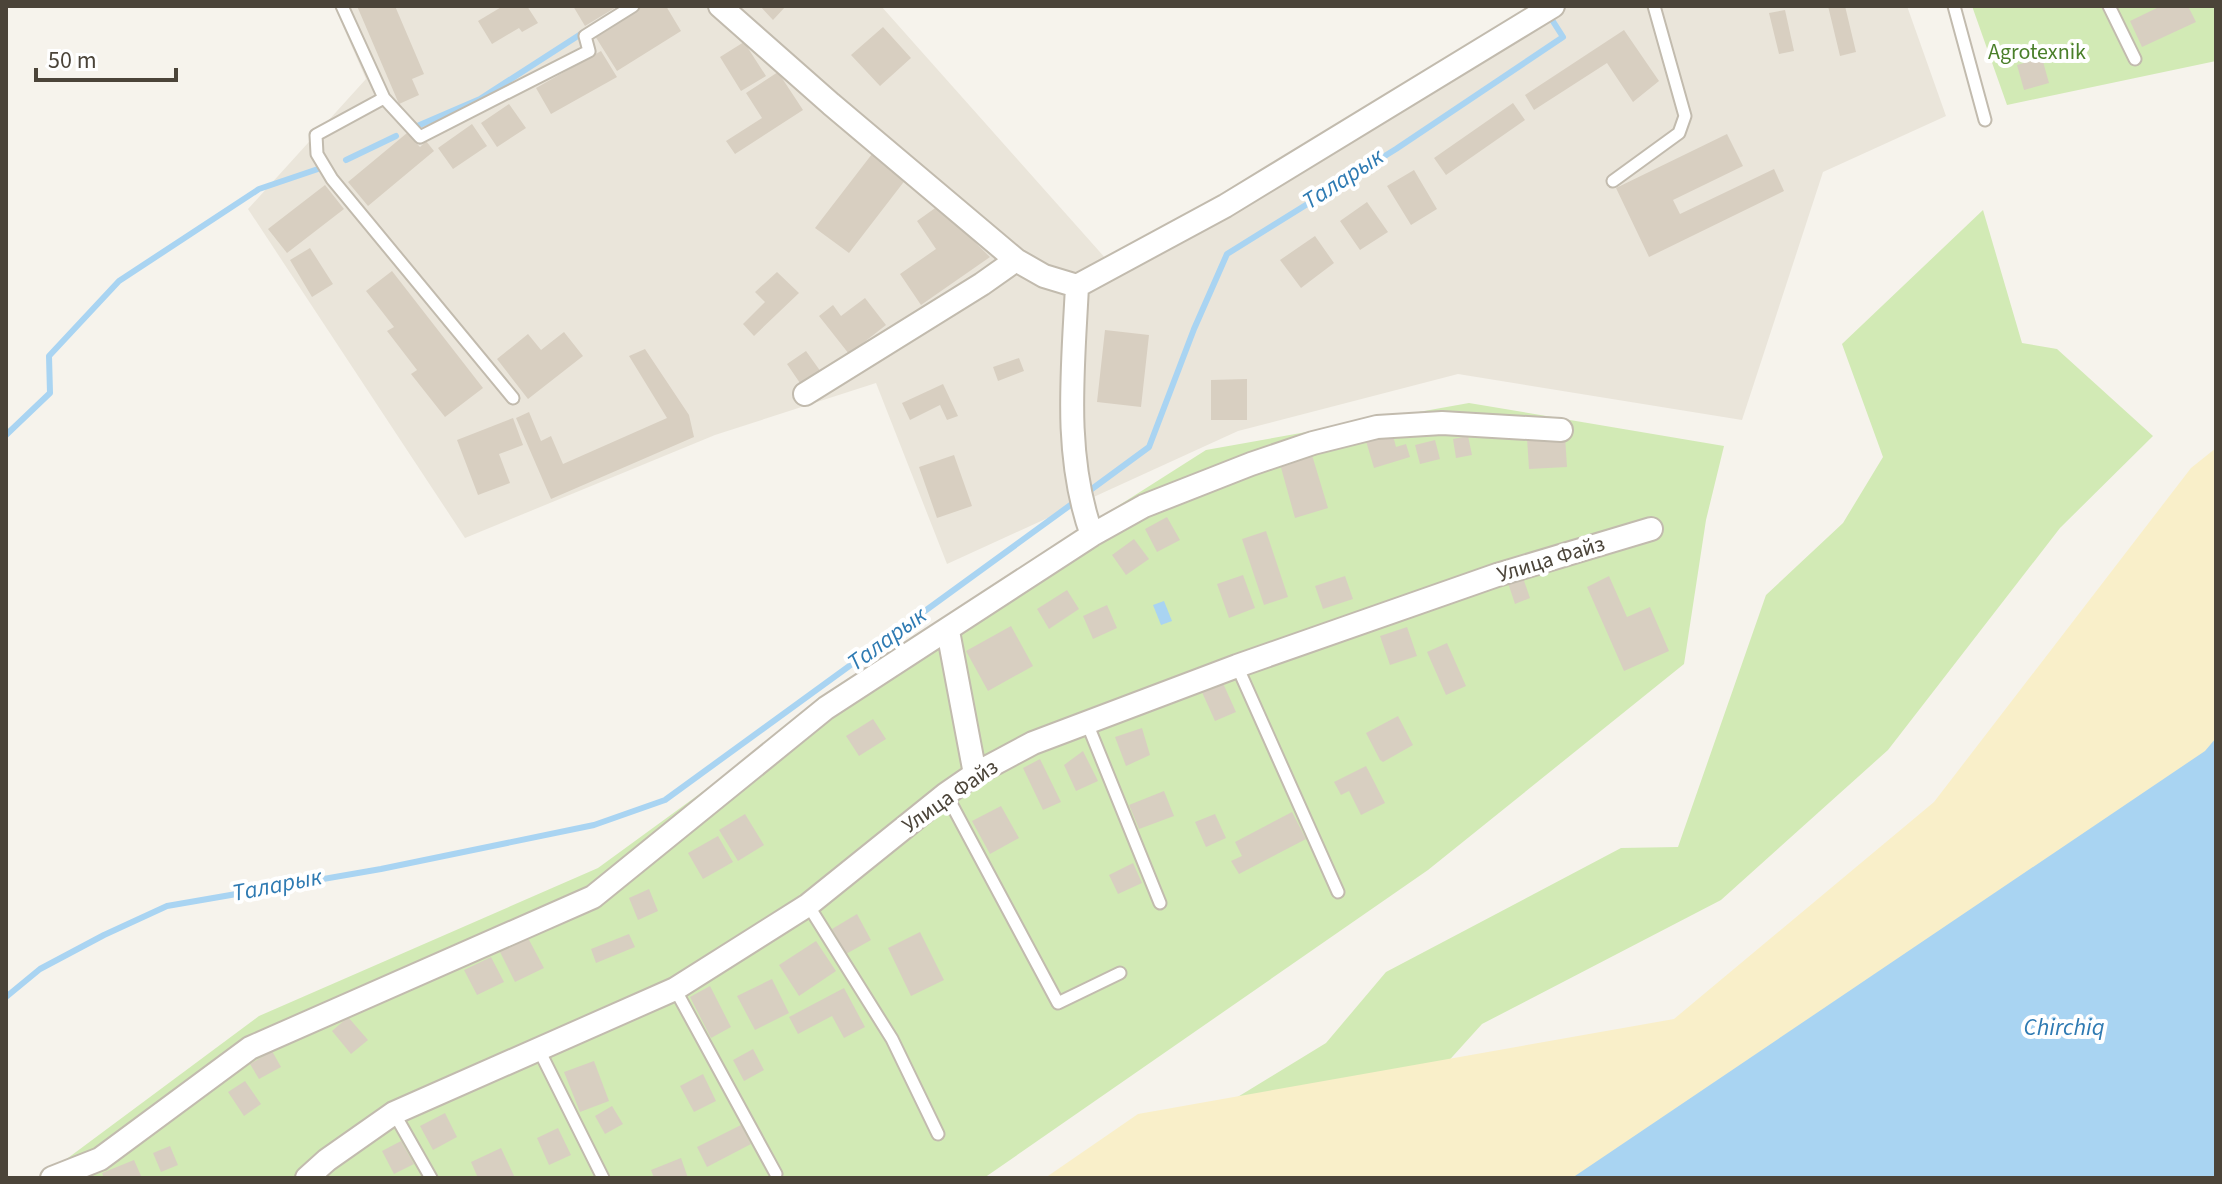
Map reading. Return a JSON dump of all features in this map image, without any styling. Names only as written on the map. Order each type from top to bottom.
[{"type":"street","points":[[720,6],[1016,260],[1044,276],[1077,286],[1225,206],[1543,11]]},
{"type":"street","points":[[805,394],[1016,260]]},
{"type":"street","points":[[1077,286],[1071,424],[1082,501],[1092,535]]},
{"type":"street","points":[[52,1178],[100,1159],[250,1048],[593,897],[826,708],[1092,535],[1144,506],[1251,464],[1313,443],[1377,427],[1442,423],[1561,430]]},
{"type":"street","name":"Улица Файз","points":[[307,1178],[327,1160],[394,1113],[675,989],[808,905],[975,774],[1033,743],[1237,666],[1497,575],[1651,529]]},
{"type":"street","points":[[948,631],[975,774]]},
{"type":"lane","points":[[342,6],[384,98],[420,137],[589,51],[585,36],[633,6]]},
{"type":"lane","points":[[1613,181],[1679,133],[1685,116],[1654,6]]},
{"type":"lane","points":[[1954,6],[1985,120]]},
{"type":"lane","points":[[2109,6],[2135,59]]},
{"type":"lane","points":[[384,98],[316,135],[317,154],[332,179],[513,398]]},
{"type":"lane","points":[[1237,666],[1338,892]]},
{"type":"lane","points":[[1087,723],[1160,903]]},
{"type":"lane","points":[[946,794],[1058,1003],[1120,973]]},
{"type":"lane","points":[[808,905],[892,1039],[938,1134]]},
{"type":"lane","points":[[675,989],[776,1174]]},
{"type":"lane","points":[[538,1048],[603,1178]]},
{"type":"lane","points":[[394,1113],[431,1178]]},
{"type":"shaded area","points":[[334,6],[881,6],[1107,260],[1541,6],[1907,6],[1946,116],[1823,172],[1742,420],[1458,374],[1238,431],[947,564],[876,383],[715,435],[465,538],[248,209],[366,79]]},
{"type":"green space","name":"Agrotexnik","points":[[1972,6],[2216,6],[2216,61],[2007,105]]},
{"type":"green space","points":[[1983,210],[2022,343],[2057,349],[2153,436],[2060,528],[1888,750],[1721,900],[1482,1024],[1444,1066],[1105,1178],[1326,1043],[1386,972],[1621,848],[1678,847],[1766,595],[1843,523],[1883,457],[1842,344]]},
{"type":"green space","points":[[1469,403],[1724,446],[1706,520],[1684,664],[1428,870],[984,1178],[41,1178],[259,1016],[598,868],[934,623],[1206,450]]},
{"type":"sand","points":[[2216,448],[2216,1178],[1045,1178],[1138,1114],[1674,1019],[1934,802],[2191,468]]},
{"type":"water","points":[[1164,601],[1172,621],[1161,625],[1153,605]]},
{"type":"water","name":"Chirchiq","points":[[2216,738],[2216,1178],[1572,1178],[2205,751]]},
{"type":"building","points":[[357,6],[395,6],[424,74],[412,79],[419,95],[399,104]]},
{"type":"building","points":[[503,6],[527,6],[538,23],[522,32],[519,28],[492,44],[478,21]]},
{"type":"building","points":[[573,6],[618,6],[585,26]]},
{"type":"building","points":[[643,6],[666,6],[681,31],[617,71],[595,36]]},
{"type":"building","points":[[760,6],[786,6],[773,20]]},
{"type":"building","points":[[1828,6],[1845,6],[1856,52],[1840,56]]},
{"type":"building","points":[[2161,6],[2188,6],[2196,22],[2142,47],[2130,21]]},
{"type":"building","points":[[1785,10],[1794,51],[1779,54],[1769,13]]},
{"type":"building","points":[[883,27],[911,58],[880,86],[851,55]]},
{"type":"building","points":[[1624,30],[1659,81],[1633,102],[1607,63],[1534,110],[1525,95]]},
{"type":"building","points":[[744,42],[766,76],[741,91],[720,57]]},
{"type":"building","points":[[601,51],[617,77],[551,114],[536,88]]},
{"type":"building","points":[[2042,58],[2049,83],[2024,90],[2017,65]]},
{"type":"building","points":[[778,72],[803,110],[735,154],[726,141],[762,118],[746,93]]},
{"type":"building","points":[[1513,103],[1525,120],[1446,175],[1434,158]]},
{"type":"building","points":[[509,104],[526,128],[497,147],[481,123]]},
{"type":"building","points":[[472,124],[487,146],[453,169],[438,148]]},
{"type":"building","points":[[407,133],[420,147],[426,141],[434,151],[368,206],[348,182]]},
{"type":"building","points":[[1727,134],[1743,166],[1673,200],[1680,214],[1774,169],[1784,191],[1649,257],[1616,188]]},
{"type":"building","points":[[872,154],[906,179],[849,253],[815,228]]},
{"type":"building","points":[[1414,170],[1437,209],[1411,225],[1387,186]]},
{"type":"building","points":[[325,185],[344,209],[287,253],[268,229]]},
{"type":"building","points":[[1367,202],[1388,232],[1360,250],[1340,221]]},
{"type":"building","points":[[938,206],[990,257],[921,305],[900,274],[936,249],[917,221]]},
{"type":"building","points":[[1315,236],[1334,263],[1301,288],[1280,260]]},
{"type":"building","points":[[310,248],[333,284],[312,297],[290,260]]},
{"type":"building","points":[[392,271],[483,388],[445,417],[411,374],[417,370],[387,331],[394,327],[366,291]]},
{"type":"building","points":[[777,272],[799,293],[754,336],[743,324],[765,302],[755,292]]},
{"type":"building","points":[[865,298],[886,325],[849,354],[819,316],[833,305],[841,316]]},
{"type":"building","points":[[1105,330],[1149,335],[1141,407],[1097,402]]},
{"type":"building","points":[[564,332],[583,356],[528,399],[497,359],[528,334],[541,350]]},
{"type":"building","points":[[645,349],[689,415],[694,437],[551,499],[516,418],[529,412],[541,441],[551,436],[563,464],[667,418],[629,356]]},
{"type":"building","points":[[806,351],[821,372],[802,386],[787,364]]},
{"type":"building","points":[[1019,358],[1024,371],[998,381],[993,367]]},
{"type":"building","points":[[1247,379],[1247,420],[1211,420],[1211,380]]},
{"type":"building","points":[[943,384],[958,416],[947,420],[940,405],[910,420],[902,403]]},
{"type":"building","points":[[513,418],[523,445],[499,454],[510,483],[478,495],[457,440]]},
{"type":"building","points":[[1392,432],[1396,447],[1406,444],[1410,457],[1374,468],[1366,441]]},
{"type":"building","points":[[1468,436],[1472,455],[1456,458],[1453,439]]},
{"type":"building","points":[[1565,436],[1567,467],[1529,469],[1527,438]]},
{"type":"building","points":[[1435,440],[1440,459],[1420,464],[1415,445]]},
{"type":"building","points":[[954,455],[972,506],[937,518],[919,467]]},
{"type":"building","points":[[1312,455],[1328,508],[1295,518],[1280,464]]},
{"type":"building","points":[[1167,517],[1180,540],[1157,552],[1145,529]]},
{"type":"building","points":[[1266,531],[1288,597],[1264,605],[1242,539]]},
{"type":"building","points":[[1134,539],[1149,559],[1126,575],[1112,555]]},
{"type":"building","points":[[1243,575],[1255,608],[1229,618],[1217,584]]},
{"type":"building","points":[[1345,576],[1353,599],[1323,609],[1315,586]]},
{"type":"building","points":[[1609,576],[1627,617],[1650,607],[1669,651],[1624,671],[1587,587]]},
{"type":"building","points":[[1523,578],[1530,598],[1515,604],[1508,583]]},
{"type":"building","points":[[1067,590],[1079,609],[1049,629],[1037,609]]},
{"type":"building","points":[[1107,605],[1117,628],[1093,639],[1083,616]]},
{"type":"building","points":[[1011,626],[1033,666],[988,691],[966,651]]},
{"type":"building","points":[[1407,627],[1417,656],[1390,665],[1380,636]]},
{"type":"building","points":[[1447,643],[1466,686],[1446,695],[1427,652]]},
{"type":"building","points":[[1222,681],[1236,712],[1215,721],[1201,690]]},
{"type":"building","points":[[1398,716],[1413,745],[1383,762],[1366,733]]},
{"type":"building","points":[[873,719],[886,739],[859,756],[846,736]]},
{"type":"building","points":[[1142,728],[1150,755],[1126,766],[1115,737]]},
{"type":"building","points":[[1083,751],[1098,781],[1076,791],[1064,765]]},
{"type":"building","points":[[1040,759],[1061,802],[1043,810],[1023,768]]},
{"type":"building","points":[[1366,766],[1385,803],[1361,815],[1349,791],[1341,795],[1334,782]]},
{"type":"building","points":[[1164,791],[1174,816],[1139,829],[1129,805]]},
{"type":"building","points":[[1001,806],[1019,838],[990,854],[972,821]]},
{"type":"building","points":[[1292,812],[1306,839],[1239,874],[1231,861],[1242,856],[1235,842]]},
{"type":"building","points":[[745,814],[764,845],[738,861],[719,830]]},
{"type":"building","points":[[1215,814],[1226,838],[1206,847],[1195,822]]},
{"type":"building","points":[[718,836],[733,862],[703,879],[688,853]]},
{"type":"building","points":[[1133,863],[1142,883],[1118,894],[1109,875]]},
{"type":"building","points":[[649,889],[658,911],[638,920],[629,898]]},
{"type":"building","points":[[857,914],[871,940],[846,954],[832,929]]},
{"type":"building","points":[[920,932],[944,980],[911,996],[888,948]]},
{"type":"building","points":[[629,934],[635,947],[596,963],[591,949]]},
{"type":"building","points":[[528,938],[544,968],[515,982],[500,952]]},
{"type":"building","points":[[816,941],[836,971],[799,996],[779,965]]},
{"type":"building","points":[[491,957],[504,982],[477,995],[464,970]]},
{"type":"building","points":[[772,979],[789,1013],[755,1030],[737,996]]},
{"type":"building","points":[[710,986],[731,1027],[711,1038],[690,997]]},
{"type":"building","points":[[844,988],[865,1027],[844,1038],[832,1016],[798,1034],[789,1017]]},
{"type":"building","points":[[348,1017],[368,1040],[351,1054],[332,1031]]},
{"type":"building","points":[[753,1049],[764,1070],[744,1081],[733,1060]]},
{"type":"building","points":[[272,1051],[281,1067],[259,1079],[250,1064]]},
{"type":"building","points":[[594,1061],[609,1101],[580,1112],[564,1072]]},
{"type":"building","points":[[703,1074],[716,1101],[694,1112],[680,1086]]},
{"type":"building","points":[[245,1081],[261,1104],[244,1116],[228,1092]]},
{"type":"building","points":[[612,1106],[623,1124],[605,1134],[595,1116]]},
{"type":"building","points":[[445,1113],[457,1137],[433,1150],[420,1126]]},
{"type":"building","points":[[741,1125],[751,1144],[707,1167],[697,1147]]},
{"type":"building","points":[[558,1128],[571,1155],[549,1165],[537,1138]]},
{"type":"building","points":[[401,1141],[414,1164],[394,1174],[382,1151]]},
{"type":"building","points":[[170,1146],[178,1165],[161,1172],[153,1153]]},
{"type":"building","points":[[501,1148],[515,1178],[478,1178],[471,1162]]},
{"type":"building","points":[[681,1158],[688,1178],[654,1178],[651,1170]]},
{"type":"building","points":[[134,1160],[142,1178],[104,1178],[102,1173]]},
{"type":"waterway","name":"Таларык","points":[[1085,494],[1149,447],[1194,329],[1227,254],[1396,149],[1563,37],[1547,12]]},
{"type":"waterway","points":[[415,127],[480,99],[584,32]]},
{"type":"waterway","points":[[346,160],[396,136]]},
{"type":"waterway","points":[[6,435],[50,393],[49,356],[119,281],[259,189],[318,169]]},
{"type":"waterway","name":"Таларык","points":[[6,997],[40,969],[167,906],[381,869],[594,825],[665,800],[1076,501]]}]
